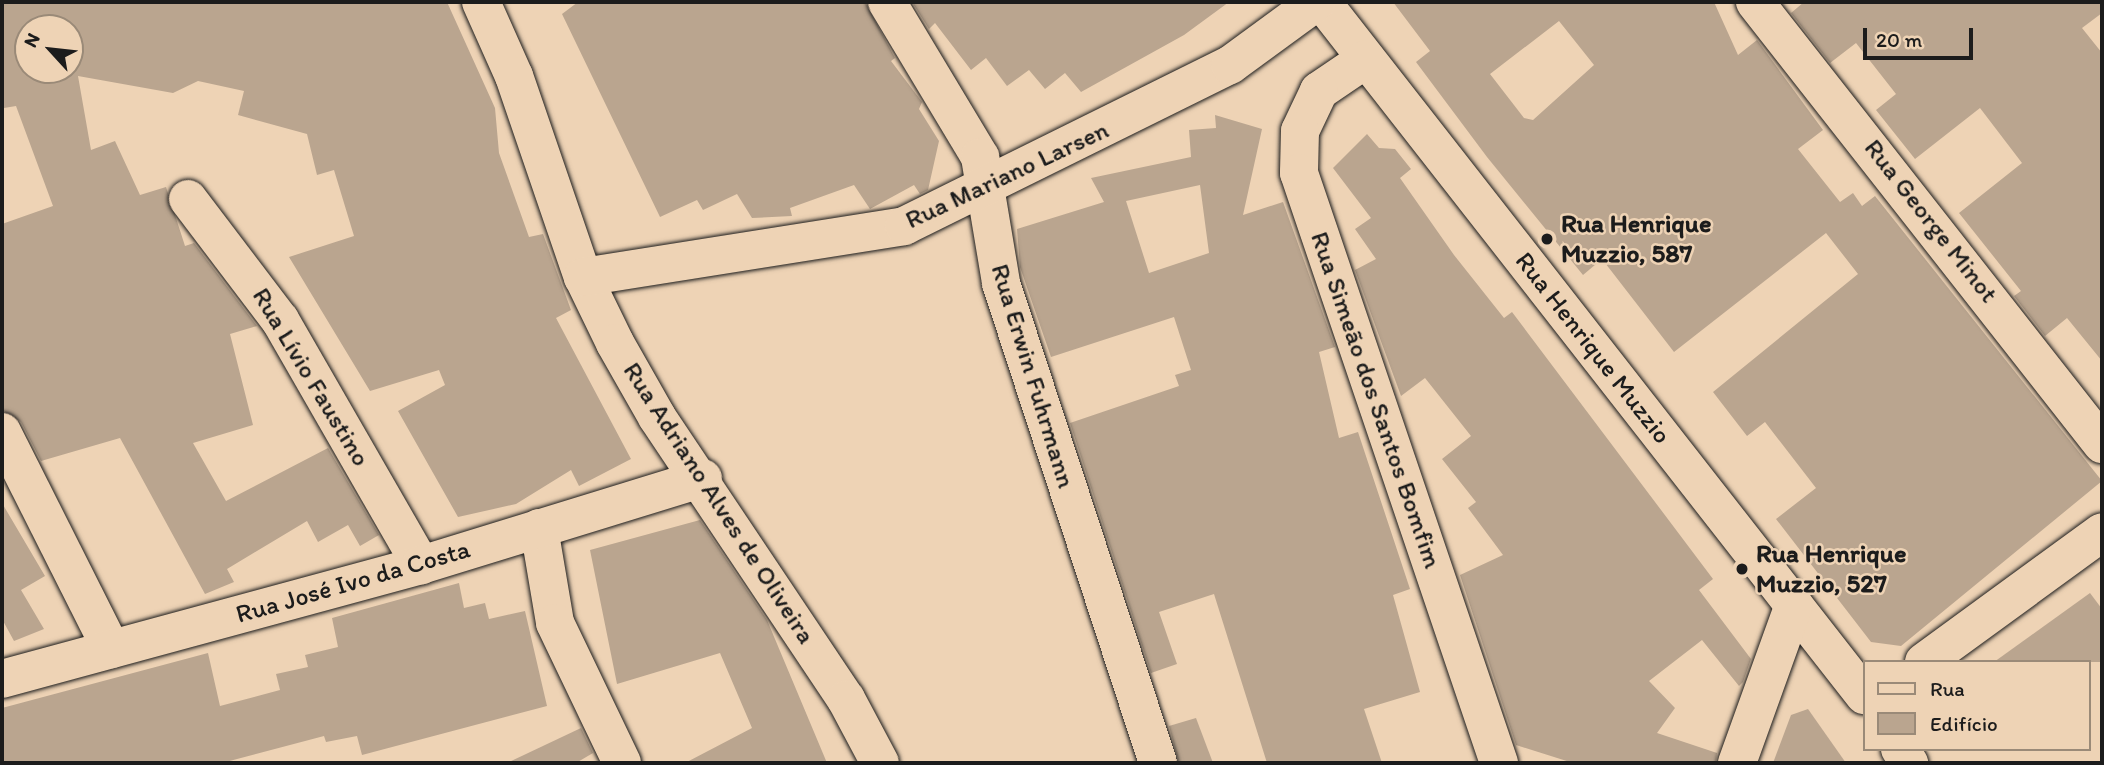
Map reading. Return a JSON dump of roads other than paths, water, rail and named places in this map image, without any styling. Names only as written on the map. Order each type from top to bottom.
[{"type":"street","name":"Rua Adriano Alves de Oliveira","points":[[481,2],[514,76],[583,277],[657,417],[703,478],[846,699],[880,763]]},
{"type":"street","name":"Rua Erwin Fuhrmann","points":[[887,2],[967,129],[980,157],[1001,283],[1158,763]]},
{"type":"street","name":"Rua Mariano Larsen","points":[[583,277],[904,226],[1219,71],[1316,2]]},
{"type":"street","name":"Rua Henrique Muzzio","points":[[1322,2],[1862,692]]},
{"type":"street","name":"Rua George Minot","points":[[1755,2],[2102,444]]},
{"type":"street","name":"Rua Simeão dos Santos Bomfim","points":[[1366,59],[1319,91],[1300,131],[1299,173],[1499,763]]},
{"type":"street","name":"Rua Lívio Faustino","points":[[188,199],[281,320],[421,565]]},
{"type":"street","points":[[2,432],[111,649]]},
{"type":"street","name":"Rua José Ivo da Costa","points":[[2,679],[421,565],[703,478]]},
{"type":"street","points":[[540,528],[555,623],[622,763]]},
{"type":"street","points":[[1927,660],[2102,532]]},
{"type":"street","points":[[1737,763],[1794,605]]},
{"type":"place","name":"Rua Henrique Muzzio, 587","points":[[1547,239]]},
{"type":"place","name":"Rua Henrique Muzzio, 527","points":[[1742,569]]}]
